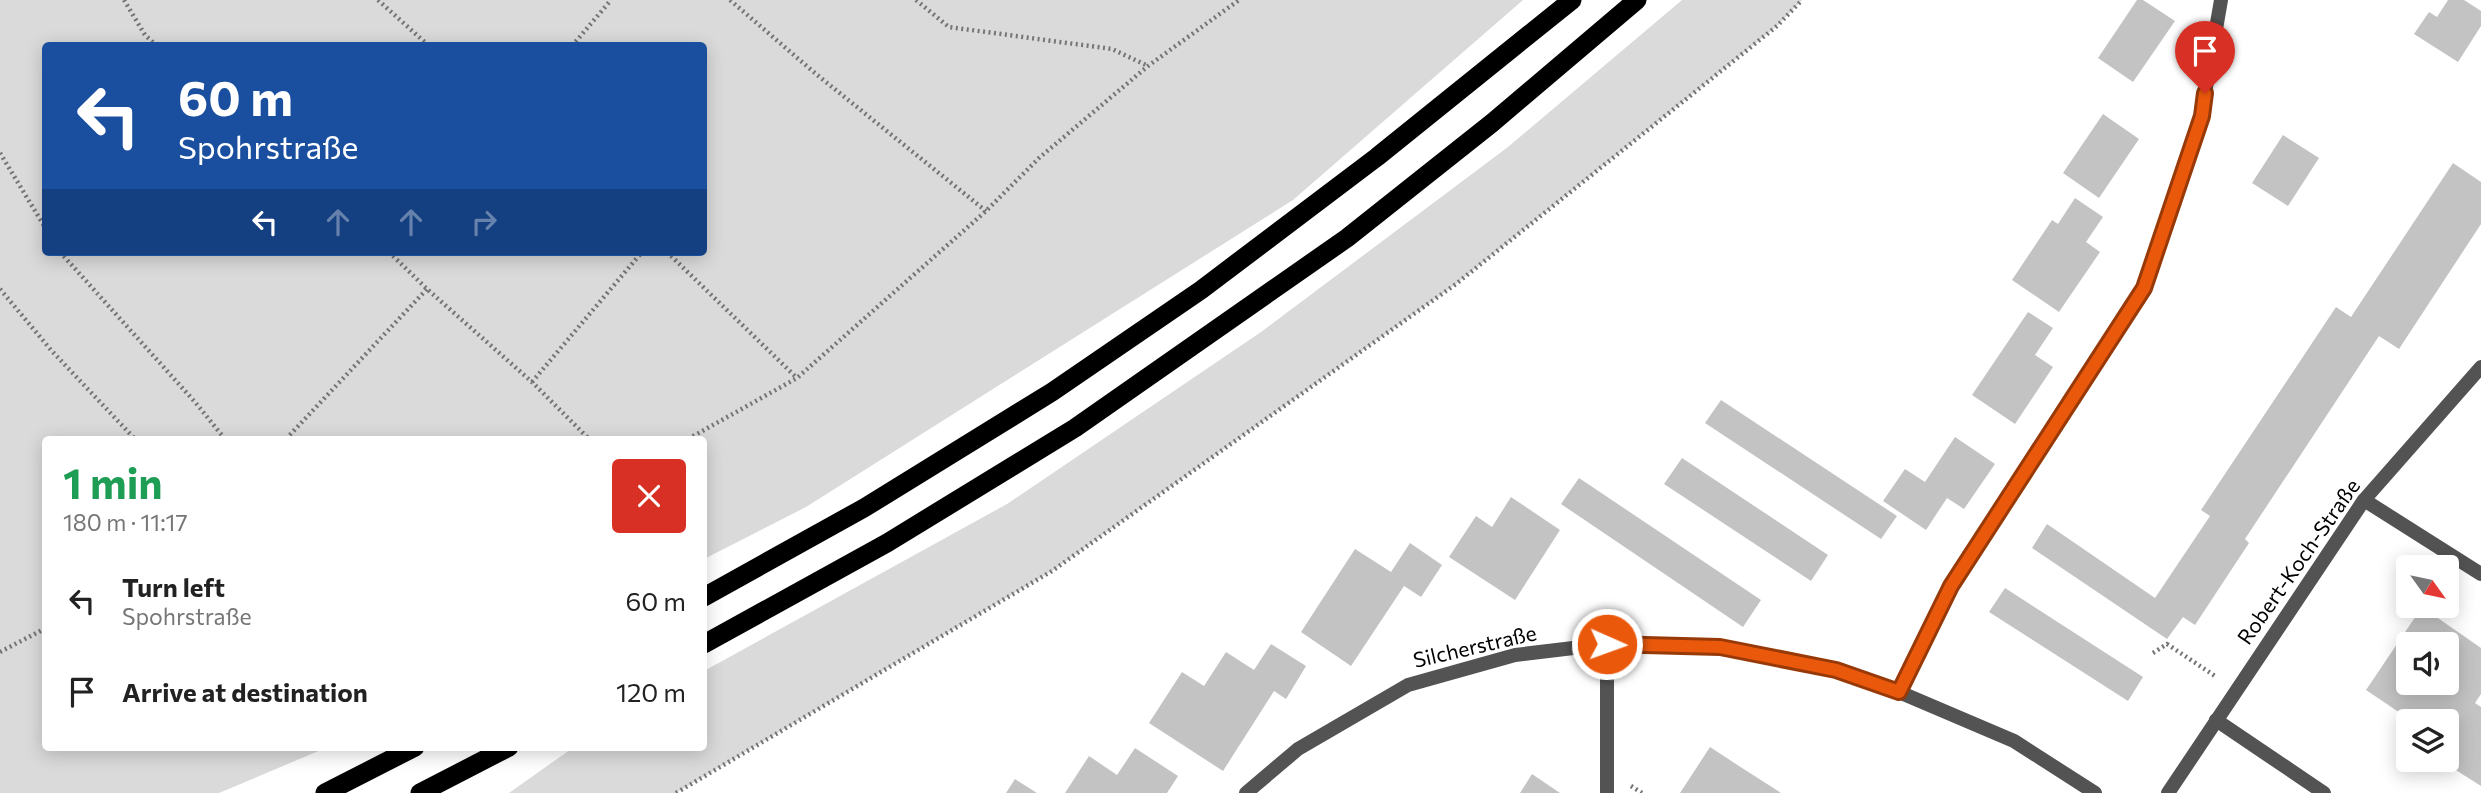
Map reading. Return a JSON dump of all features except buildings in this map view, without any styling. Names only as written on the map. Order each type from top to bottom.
[{"type":"highway","points":[[707,595],[864,508],[1052,392],[1201,290],[1377,157],[1573,0]]},
{"type":"highway","points":[[707,642],[887,542],[1097,414],[1347,238],[1492,123],[1637,0]]},
{"type":"highway","points":[[325,793],[407,751]]},
{"type":"highway","points":[[420,793],[501,751]]},
{"type":"street","points":[[1899,692],[1951,586],[2144,288],[2202,116],[2221,0]]},
{"type":"street","name":"Robert-Koch-Straße","points":[[2168,793],[2364,500],[2481,367]]},
{"type":"street","points":[[2364,500],[2481,574]]},
{"type":"street","points":[[1606,793],[1607,644]]},
{"type":"street","name":"Silcherstraße","points":[[1246,793],[1298,748],[1408,685],[1515,655],[1607,644],[1720,647],[1836,670],[1899,692],[2014,741],[2095,793]]},
{"type":"street","points":[[2216,720],[2324,793]]},
{"type":"path","points":[[124,0],[153,42]]},
{"type":"path","points":[[378,0],[425,42]]},
{"type":"path","points":[[575,42],[611,0]]},
{"type":"path","points":[[730,0],[816,75],[986,211]]},
{"type":"path","points":[[916,0],[949,27],[1112,49],[1148,66]]},
{"type":"path","points":[[693,436],[797,378],[986,211],[1039,158],[1148,66],[1239,0]]},
{"type":"path","points":[[676,793],[1063,563],[1457,284],[1777,26],[1802,0]]},
{"type":"path","points":[[0,153],[42,222]]},
{"type":"path","points":[[64,256],[223,436]]},
{"type":"path","points":[[393,256],[533,382],[586,436]]},
{"type":"path","points":[[533,382],[639,256]]},
{"type":"path","points":[[671,256],[797,378]]},
{"type":"path","points":[[0,289],[68,369],[132,436]]},
{"type":"path","points":[[289,436],[427,289]]},
{"type":"path","points":[[0,652],[42,630]]},
{"type":"path","points":[[2153,653],[2167,644],[2236,690]]},
{"type":"shaded area","points":[[0,0],[1523,0],[1293,200],[806,507],[707,557],[707,436],[42,436],[42,751],[319,751],[219,793],[0,793]]},
{"type":"shaded area","points":[[1682,0],[1802,0],[1777,26],[1456,284],[1052,571],[676,793],[509,793],[568,751],[707,751],[707,669],[1007,504],[1261,332],[1508,147]]},
{"type":"route","points":[[1607,644],[1720,647],[1836,670],[1899,692],[1951,586],[2144,288],[2202,116],[2205,93]]}]
